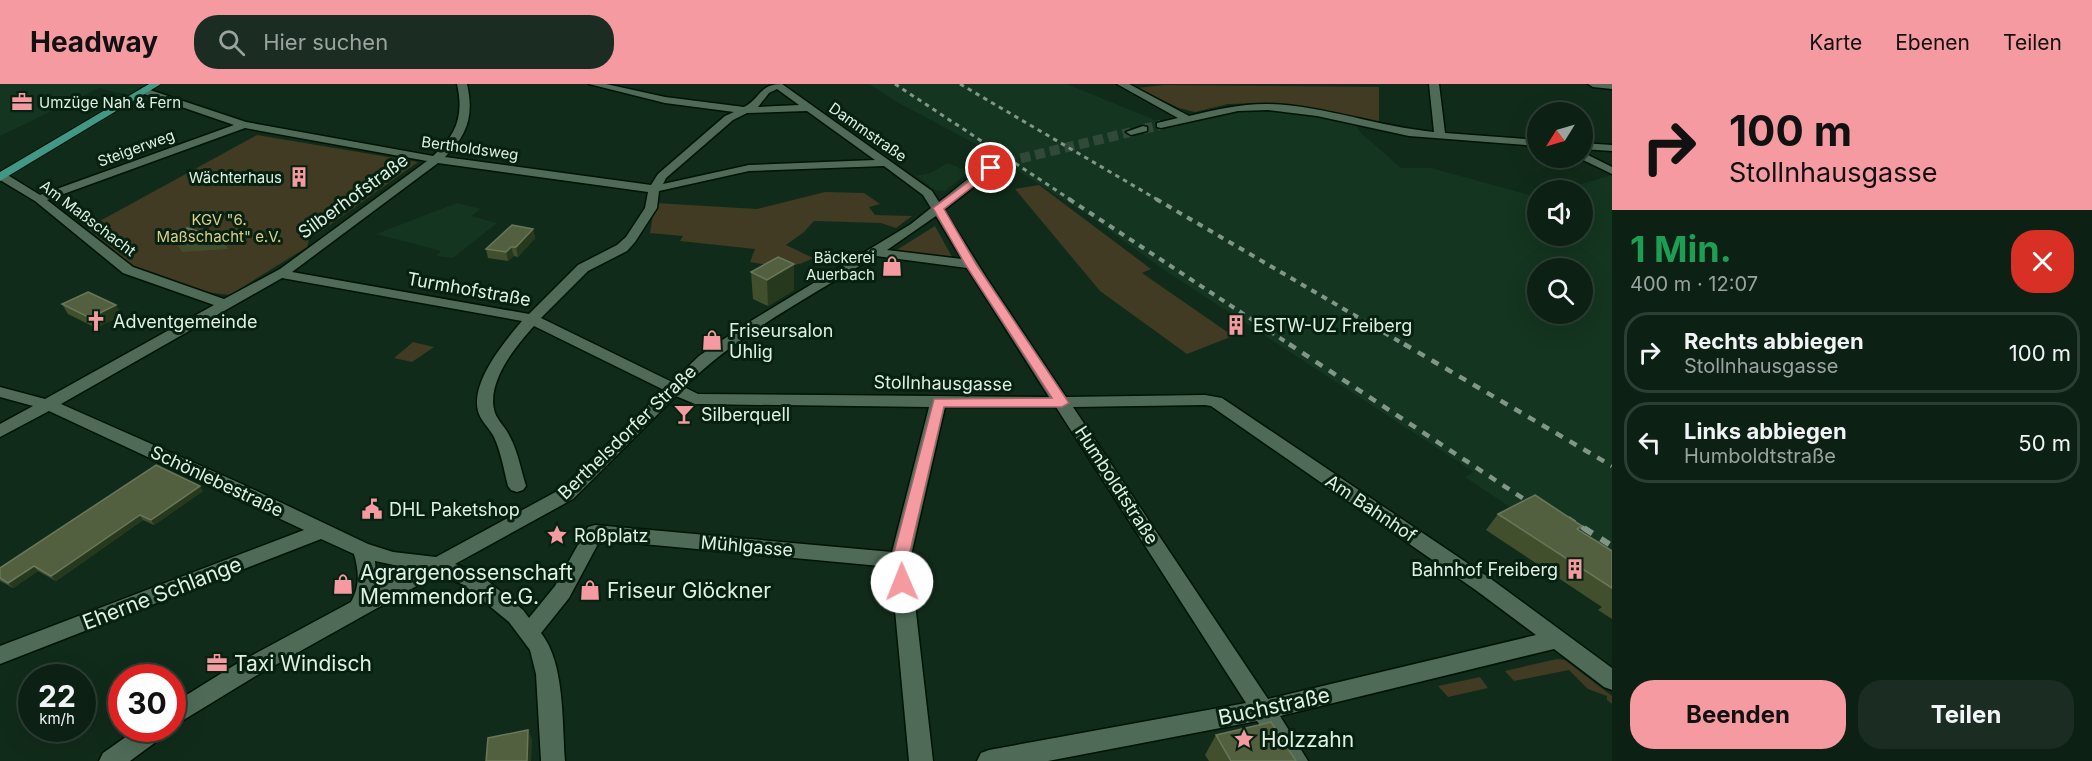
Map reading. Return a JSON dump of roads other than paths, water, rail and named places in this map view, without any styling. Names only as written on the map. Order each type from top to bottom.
[{"type":"main road","points":[[1,177],[156,84]]},
{"type":"street","name":"Silberhofstraße","points":[[0,431],[50,405],[225,304],[245,296],[280,274],[436,158],[459,134],[465,120],[466,100],[462,84]]},
{"type":"street","points":[[594,84],[665,100],[745,110],[808,108]]},
{"type":"street","points":[[517,486],[502,437],[487,414],[486,392],[492,374],[508,346],[583,268],[622,248],[631,239],[651,208],[654,189],[662,177],[729,118],[753,106],[766,91],[776,84]]},
{"type":"street","name":"Dammstraße","points":[[776,84],[928,193],[938,208]]},
{"type":"street","points":[[1122,84],[1187,119]]},
{"type":"street","points":[[1434,84],[1440,136]]},
{"type":"street","points":[[1593,84],[1612,87]]},
{"type":"street","name":"Bertholdsweg","points":[[144,91],[244,125],[396,153],[654,189]]},
{"type":"street","points":[[1161,125],[1238,108],[1275,108],[1317,113],[1409,133],[1527,142]]},
{"type":"street","name":"Steigerweg","points":[[39,199],[244,125]]},
{"type":"street","points":[[1131,132],[1143,129]]},
{"type":"street","points":[[1593,147],[1612,148]]},
{"type":"street","points":[[1593,161],[1612,171]]},
{"type":"street","name":"Berthelsdorfer Straße","points":[[186,708],[246,670],[435,564],[567,494],[704,359],[729,341],[915,227],[991,168],[1006,162]]},
{"type":"street","points":[[654,189],[749,168],[885,163]]},
{"type":"street","name":"Am Maßschacht","points":[[1,177],[39,199],[128,270],[225,304]]},
{"type":"street","name":"Humboldtstraße","points":[[938,208],[970,264],[1296,761]]},
{"type":"street","points":[[874,252],[970,264]]},
{"type":"street","name":"Turmhofstraße","points":[[280,274],[532,319],[672,389]]},
{"type":"street","name":"Stollnhausgasse","points":[[672,389],[695,399],[1062,403],[1205,399],[1216,402]]},
{"type":"street","name":"Schönlebestraße","points":[[0,392],[50,405],[362,550],[393,560],[435,564],[471,579],[516,616],[540,647],[547,674],[553,761]]},
{"type":"street","points":[[921,761],[900,560],[938,402]]},
{"type":"street","name":"Am Bahnhof","points":[[1216,402],[1484,585],[1612,681]]},
{"type":"street","name":"Eherne Schlange","points":[[0,655],[324,531]]},
{"type":"street","name":"Mühlgasse","points":[[530,632],[562,592],[595,532],[900,560]]},
{"type":"street","points":[[360,606],[368,594],[370,584],[370,573],[362,550]]},
{"type":"street","name":"Buchstraße","points":[[989,761],[1264,710],[1557,639]]},
{"type":"street","points":[[111,761],[138,742]]},
{"type":"tunnel","points":[[1143,129],[1161,125]]},
{"type":"tunnel","points":[[1006,162],[1131,132]]},
{"type":"railway","points":[[895,84],[1071,200]]},
{"type":"railway","points":[[960,84],[1158,200]]},
{"type":"railway","points":[[1069,199],[1292,346]]},
{"type":"railway","points":[[1156,199],[1407,346]]},
{"type":"railway","points":[[1289,344],[1539,509]]},
{"type":"railway","points":[[1404,344],[1612,466]]},
{"type":"railway","points":[[1568,518],[1586,530]]},
{"type":"railway","points":[[1584,528],[1612,546]]},
{"type":"place","name":"Umzüge Nah & Fern","points":[[22,102]]},
{"type":"place","name":"Wächterhaus","points":[[299,177]]},
{"type":"place","name":"Bäckerei Auerbach","points":[[892,266]]},
{"type":"place","name":"Adventgemeinde","points":[[96,321]]},
{"type":"place","name":"ESTW-UZ Freiberg","points":[[1236,325]]},
{"type":"place","name":"Friseursalon Uhlig","points":[[712,340]]},
{"type":"place","name":"Silberquell","points":[[684,414]]},
{"type":"place","name":"DHL Paketshop","points":[[372,509]]},
{"type":"place","name":"Roßplatz","points":[[557,535]]},
{"type":"place","name":"Bahnhof Freiberg","points":[[1575,569]]},
{"type":"place","name":"Agrargenossenschaft Memmendorf e.G.","points":[[343,584]]},
{"type":"place","name":"Friseur Glöckner","points":[[590,590]]},
{"type":"place","name":"Taxi Windisch","points":[[217,663]]},
{"type":"place","name":"Holzzahn","points":[[1244,739]]},
{"type":"park label","name":"KGV \"6. Maßschacht\" e.V.","points":[[219,228]]}]
